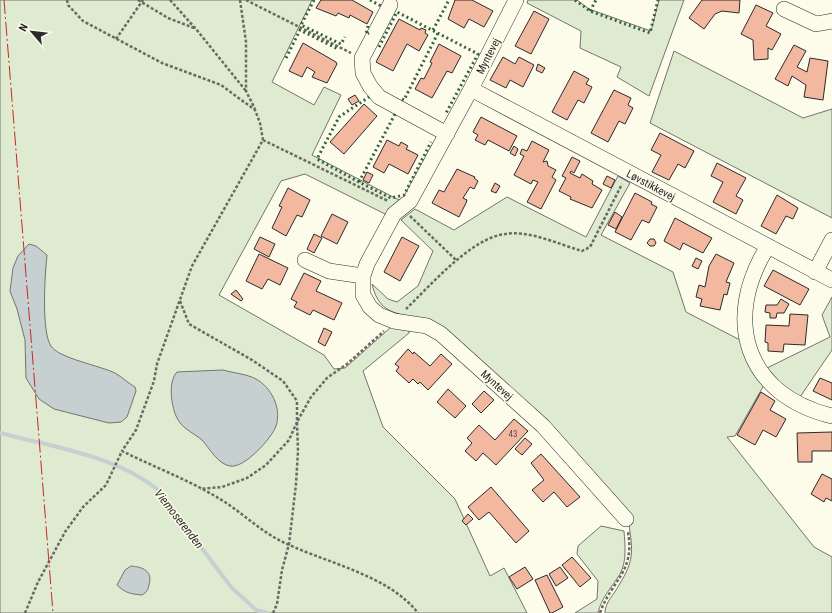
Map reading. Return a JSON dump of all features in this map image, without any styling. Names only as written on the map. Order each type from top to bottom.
[{"type":"street","name":"Myntevej","points":[[516,0],[471,89],[410,201],[394,214],[368,264],[363,276],[363,295],[370,307],[379,315],[394,321],[428,326],[441,334],[539,422],[626,519]]},
{"type":"street","points":[[390,6],[362,58],[364,73],[370,86],[379,97],[447,134]]},
{"type":"street","points":[[784,9],[816,24],[832,21]]},
{"type":"street","name":"Løvstikkevej","points":[[471,89],[627,173],[832,280]]},
{"type":"street","points":[[815,272],[832,240]]},
{"type":"street","points":[[768,246],[758,262],[749,285],[744,310],[747,340],[754,362],[770,383],[791,400],[815,412],[832,416]]},
{"type":"street","points":[[305,260],[329,271],[363,276]]},
{"type":"path","points":[[67,0],[68,5],[83,21],[162,63],[221,85],[255,110]]},
{"type":"path","points":[[138,0],[142,1],[168,18],[196,29]]},
{"type":"path","points":[[25,613],[38,582],[65,532],[83,507],[106,485],[122,451],[136,430],[154,381],[157,364],[192,266],[263,140],[260,124],[246,91],[196,29],[170,0]]},
{"type":"path","points":[[240,0],[246,42],[246,91]]},
{"type":"path","points":[[246,0],[362,58]]},
{"type":"path","points":[[116,39],[142,1]]},
{"type":"path","points":[[263,140],[401,208],[456,260]]},
{"type":"path","points":[[200,489],[222,486],[247,478],[266,465],[289,440],[311,397],[328,378],[352,360],[456,260],[489,238],[505,234],[525,234],[582,251],[590,247],[627,173]]},
{"type":"path","points":[[179,301],[189,324],[252,360],[283,381],[297,401],[298,451],[296,484],[289,544],[282,570],[277,604],[273,613]]},
{"type":"path","points":[[122,451],[219,499],[277,539],[379,582],[397,592],[410,603],[418,613]]},
{"type":"path","points":[[600,613],[606,598],[622,573],[628,560],[631,548],[626,519]]},
{"type":"green space","points":[[0,0],[312,0],[272,82],[314,105],[324,87],[341,95],[312,155],[399,200],[385,214],[305,174],[281,181],[219,295],[324,355],[334,369],[345,368],[391,327],[409,327],[409,333],[363,371],[383,427],[455,499],[490,576],[504,568],[527,613],[0,613]]},
{"type":"green space","points":[[528,0],[577,0],[589,9],[651,31],[659,0],[684,0],[649,96],[617,77],[621,67],[580,48],[581,31],[527,3]]},
{"type":"green space","points":[[674,51],[803,118],[832,109],[832,218],[650,123]]},
{"type":"green space","points":[[618,176],[630,183],[601,235],[673,272],[686,312],[740,340],[746,359],[764,385],[735,436],[727,437],[814,547],[832,557],[832,613],[605,613],[608,602],[624,577],[630,563],[632,550],[629,525],[434,322],[395,313],[381,304],[376,296],[372,284],[388,299],[397,302],[418,286],[433,251],[401,220],[415,209],[454,230],[507,197],[586,237]]},
{"type":"green space","points":[[832,297],[832,350],[800,397],[787,390],[767,368],[830,337],[822,315]]},
{"type":"green space","points":[[601,526],[624,531],[624,564],[620,574],[604,597],[598,613],[575,613],[597,599],[598,581],[577,554],[578,546]]},
{"type":"shaded area","points":[[29,244],[36,246],[47,255],[45,316],[48,339],[51,346],[55,350],[71,358],[109,370],[135,387],[136,391],[127,417],[121,422],[109,423],[54,409],[39,399],[26,378],[25,340],[17,309],[10,291],[13,268],[18,256]]},
{"type":"shaded area","points":[[223,370],[256,379],[271,393],[278,412],[276,426],[269,438],[250,458],[236,466],[226,465],[214,456],[202,440],[181,424],[176,416],[171,393],[172,381],[177,372]]},
{"type":"shaded area","points":[[131,566],[143,569],[150,576],[148,590],[142,595],[128,593],[117,585],[125,570]]},
{"type":"building","points":[[321,0],[352,0],[373,12],[367,24],[350,15],[349,18],[338,13],[336,16],[316,8]]},
{"type":"building","points":[[455,0],[472,0],[493,11],[484,27],[469,19],[464,28],[448,19]]},
{"type":"building","points":[[702,0],[740,0],[739,13],[722,11],[715,14],[704,29],[689,18]]},
{"type":"building","points":[[756,5],[773,13],[766,26],[781,34],[772,50],[768,48],[768,59],[754,60],[753,40],[741,34]]},
{"type":"building","points":[[534,11],[549,19],[531,54],[515,46]]},
{"type":"building","points":[[399,19],[420,30],[421,28],[426,30],[425,33],[428,35],[419,51],[407,44],[393,71],[376,62]]},
{"type":"building","points":[[303,43],[336,62],[337,64],[327,83],[312,77],[315,72],[307,67],[302,77],[289,71]]},
{"type":"building","points":[[439,44],[461,56],[452,73],[447,71],[432,98],[415,89],[421,78],[424,79]]},
{"type":"building","points":[[794,45],[806,51],[797,67],[807,72],[810,58],[828,61],[823,100],[804,97],[806,85],[792,76],[788,86],[775,79]]},
{"type":"building","points":[[503,57],[515,64],[519,57],[534,65],[523,87],[510,80],[506,88],[490,80]]},
{"type":"building","points":[[538,64],[545,68],[542,73],[536,70]]},
{"type":"building","points":[[574,71],[589,79],[586,84],[592,87],[584,103],[578,100],[567,120],[552,112]]},
{"type":"building","points":[[614,90],[631,98],[628,105],[633,108],[625,124],[619,121],[608,142],[591,133]]},
{"type":"building","points":[[355,95],[359,101],[352,105],[348,99]]},
{"type":"building","points":[[364,104],[377,116],[344,154],[330,142]]},
{"type":"building","points":[[481,117],[517,136],[509,151],[488,140],[485,145],[475,140],[478,135],[473,132]]},
{"type":"building","points":[[660,133],[694,151],[685,168],[678,164],[669,180],[652,172],[661,155],[651,150]]},
{"type":"building","points":[[387,140],[399,146],[401,142],[408,146],[406,149],[418,155],[408,174],[389,164],[384,173],[373,167]]},
{"type":"building","points":[[532,141],[549,150],[543,162],[547,161],[548,166],[556,170],[552,177],[556,180],[541,209],[527,202],[538,182],[533,180],[531,184],[514,175],[524,156],[520,154],[522,149],[527,151]]},
{"type":"building","points":[[514,146],[518,149],[515,156],[510,153]]},
{"type":"building","points":[[572,157],[580,161],[574,173],[571,171],[570,173],[580,178],[582,174],[593,181],[592,184],[602,190],[592,208],[570,199],[571,197],[559,191],[566,178],[562,176]]},
{"type":"building","points":[[717,163],[746,178],[736,196],[743,200],[736,214],[713,202],[723,182],[711,176]]},
{"type":"building","points":[[457,169],[475,177],[474,178],[478,181],[474,189],[470,187],[463,198],[467,200],[459,217],[432,203],[439,190],[444,192]]},
{"type":"building","points":[[367,172],[373,175],[369,183],[363,180]]},
{"type":"building","points":[[607,176],[615,180],[611,188],[603,184]]},
{"type":"building","points":[[495,183],[500,186],[496,193],[491,191]]},
{"type":"building","points":[[288,188],[310,200],[302,217],[297,215],[286,236],[272,228],[282,207],[279,206]]},
{"type":"building","points":[[635,193],[652,202],[651,204],[657,207],[649,223],[642,220],[631,240],[615,232]]},
{"type":"building","points":[[777,195],[798,208],[793,219],[786,216],[776,234],[761,226]]},
{"type":"building","points":[[615,212],[622,217],[616,229],[608,225]]},
{"type":"building","points":[[332,214],[348,222],[337,244],[321,236]]},
{"type":"building","points":[[675,218],[712,238],[703,253],[683,243],[680,250],[664,241]]},
{"type":"building","points":[[314,234],[322,238],[314,253],[307,249]]},
{"type":"building","points":[[260,237],[275,244],[269,257],[254,249]]},
{"type":"building","points":[[402,237],[419,246],[400,281],[384,272]]},
{"type":"building","points":[[650,239],[654,239],[656,243],[654,246],[650,246],[647,243]]},
{"type":"building","points":[[259,254],[288,268],[280,285],[268,279],[262,289],[246,281]]},
{"type":"building","points":[[716,254],[734,263],[726,282],[730,283],[727,295],[724,294],[720,310],[700,306],[702,299],[696,297],[699,285],[705,287],[709,266]]},
{"type":"building","points":[[696,258],[702,261],[698,269],[692,266]]},
{"type":"building","points":[[773,270],[809,289],[800,305],[764,286]]},
{"type":"building","points":[[304,273],[321,281],[316,291],[342,303],[334,320],[313,310],[310,315],[294,307],[297,302],[291,299]]},
{"type":"building","points":[[236,290],[243,299],[241,301],[231,294]]},
{"type":"building","points":[[781,299],[789,304],[784,313],[777,313],[776,318],[770,318],[770,313],[765,312],[766,305],[777,305]]},
{"type":"building","points":[[790,314],[808,315],[805,345],[784,344],[783,352],[768,351],[768,343],[765,342],[766,325],[789,326]]},
{"type":"building","points":[[324,328],[332,332],[325,346],[318,342]]},
{"type":"building","points":[[408,349],[413,354],[414,352],[430,366],[441,354],[452,364],[428,390],[420,382],[418,384],[413,379],[409,383],[396,371],[399,367],[395,364]]},
{"type":"building","points":[[820,378],[832,383],[832,400],[813,391]]},
{"type":"building","points":[[448,389],[466,406],[455,418],[437,402]]},
{"type":"building","points":[[484,391],[494,400],[481,413],[472,404]]},
{"type":"building","points":[[761,392],[775,401],[770,410],[786,419],[776,437],[763,430],[755,445],[737,435]]},
{"type":"building","points":[[514,419],[528,431],[496,465],[483,453],[476,461],[465,451],[472,443],[467,438],[479,425],[495,440]]},
{"type":"building","points":[[832,432],[832,451],[812,451],[812,462],[798,462],[797,433]]},
{"type":"building","points":[[525,438],[532,444],[522,455],[515,449]]},
{"type":"building","points":[[541,454],[580,497],[567,507],[554,492],[543,502],[532,490],[544,480],[531,463]]},
{"type":"building","points":[[822,474],[832,479],[832,501],[826,498],[824,502],[811,494]]},
{"type":"building","points":[[491,487],[529,531],[516,543],[489,512],[479,520],[468,507]]},
{"type":"building","points":[[468,514],[473,519],[466,525],[462,521]]},
{"type":"building","points":[[572,557],[591,578],[580,587],[562,565]]},
{"type":"building","points":[[525,567],[533,579],[517,589],[509,577]]},
{"type":"building","points":[[560,567],[568,578],[556,586],[549,574]]},
{"type":"building","points":[[547,575],[563,607],[552,613],[550,613],[535,580]]},
{"type":"waterway","name":"Viemoserenden","points":[[0,433],[103,460],[141,478],[158,490],[231,587],[256,610],[268,613]]},
{"type":"hedge","points":[[314,0],[301,25],[341,44],[345,37]]},
{"type":"hedge","points":[[370,0],[383,7]]},
{"type":"hedge","points":[[433,30],[449,0]]},
{"type":"hedge","points":[[575,0],[590,11],[650,33],[658,0]]},
{"type":"hedge","points":[[590,11],[596,0]]},
{"type":"hedge","points":[[379,47],[397,12],[478,54],[445,115]]},
{"type":"hedge","points":[[368,26],[366,34],[369,33]]},
{"type":"hedge","points":[[286,58],[300,30],[338,49]]},
{"type":"hedge","points":[[402,99],[404,100],[438,33]]},
{"type":"hedge","points":[[359,182],[317,159],[339,117],[369,97]]},
{"type":"hedge","points":[[395,114],[359,182],[391,198],[404,195],[431,142]]},
{"type":"power","points":[[4,0],[53,613]]}]
